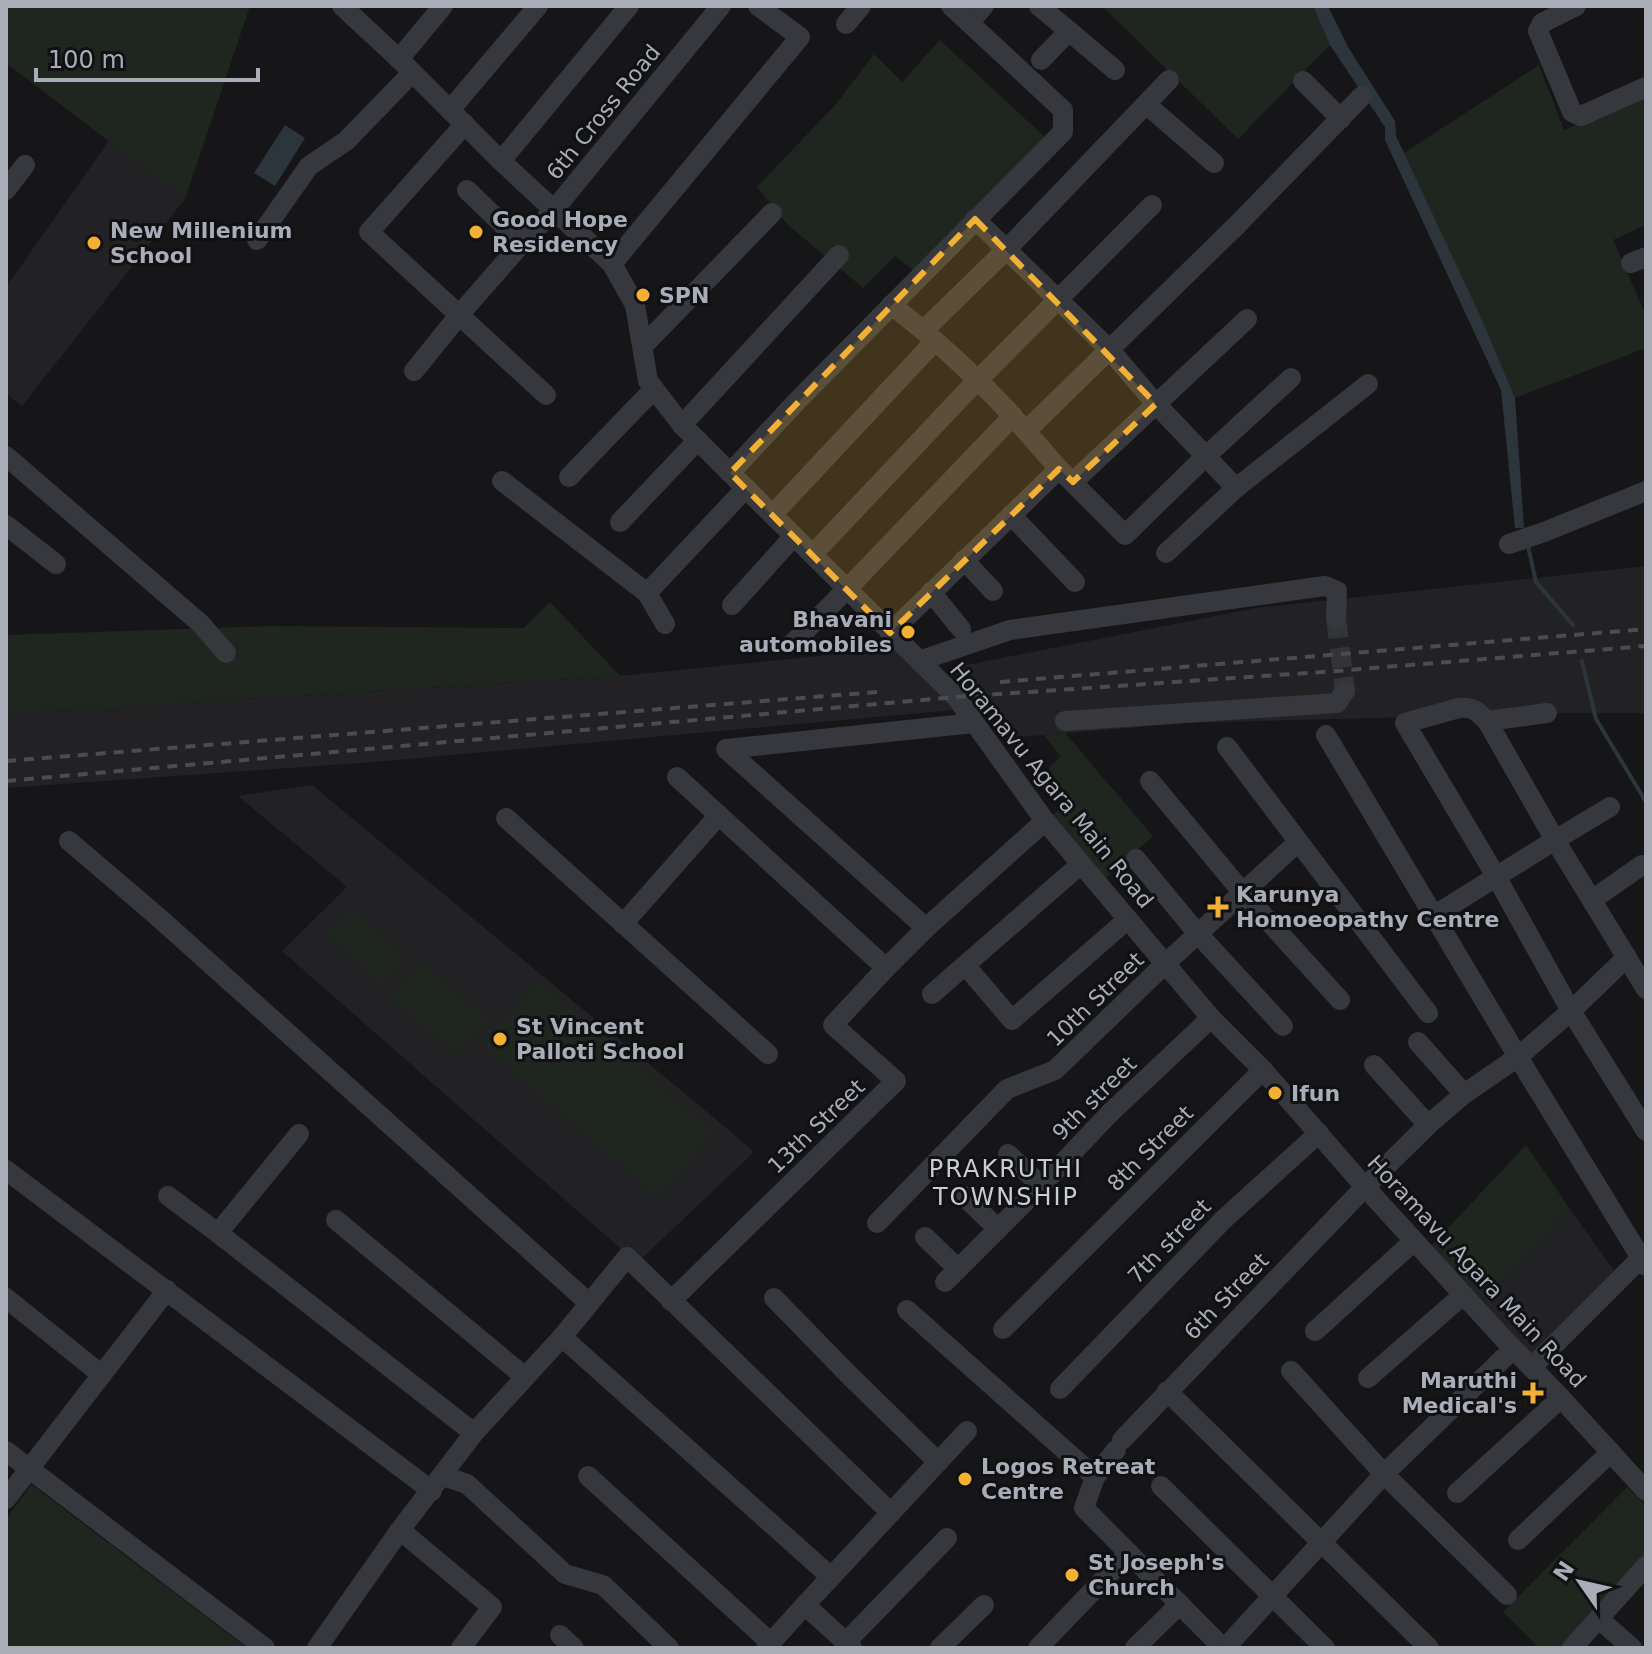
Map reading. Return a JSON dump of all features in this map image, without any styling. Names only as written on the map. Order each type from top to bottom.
[{"type":"street","name":"Horamavu Agara Main Road","points":[[342,6],[553,211],[612,264],[635,305],[648,381],[682,425],[956,697],[1045,821],[1211,1018],[1263,1070],[1463,1295],[1646,1491]]},
{"type":"street","points":[[257,240],[309,166],[346,141],[406,66],[443,6]]},
{"type":"street","points":[[450,110],[538,6]]},
{"type":"street","points":[[501,161],[629,6]]},
{"type":"street","name":"6th Cross Road","points":[[414,371],[460,314],[553,211],[721,6]]},
{"type":"street","points":[[846,24],[861,6]]},
{"type":"street","points":[[730,473],[1063,132],[1063,110],[951,6]]},
{"type":"street","points":[[969,23],[984,6]]},
{"type":"street","points":[[1039,6],[1115,70]]},
{"type":"street","points":[[1576,6],[1542,23],[1538,31],[1572,112],[1581,116],[1646,87]]},
{"type":"street","points":[[612,264],[800,37],[767,8]]},
{"type":"street","points":[[1041,60],[1069,31]]},
{"type":"street","points":[[773,514],[1006,250],[1169,80]]},
{"type":"street","points":[[1303,81],[1341,119]]},
{"type":"street","points":[[792,644],[1019,424],[1110,350],[1362,96]]},
{"type":"street","points":[[1147,105],[1214,163]]},
{"type":"street","points":[[465,124],[369,232],[546,395]]},
{"type":"street","points":[[6,190],[25,165]]},
{"type":"street","points":[[467,190],[522,243]]},
{"type":"street","points":[[813,554],[978,380],[1152,205]]},
{"type":"street","points":[[643,346],[772,213]]},
{"type":"street","points":[[975,219],[1110,350],[1156,404],[1236,488]]},
{"type":"street","points":[[682,425],[839,255]]},
{"type":"street","points":[[891,305],[930,335],[978,380],[1130,540],[1206,456],[1291,378]]},
{"type":"street","points":[[890,633],[1011,515],[1066,476],[1156,404],[1247,319]]},
{"type":"street","points":[[1166,553],[1236,488],[1368,384]]},
{"type":"street","points":[[569,477],[654,389]]},
{"type":"street","points":[[620,522],[698,440]]},
{"type":"street","points":[[6,456],[201,624],[226,653]]},
{"type":"street","points":[[502,481],[647,593],[665,624]]},
{"type":"street","points":[[647,593],[746,488]]},
{"type":"street","points":[[1509,544],[1646,491]]},
{"type":"street","points":[[1011,515],[1075,582]]},
{"type":"street","points":[[6,525],[56,564]]},
{"type":"street","points":[[732,605],[794,536]]},
{"type":"street","points":[[964,560],[993,591]]},
{"type":"street","points":[[919,661],[1010,630],[1325,586],[1337,591],[1336,618]]},
{"type":"street","points":[[931,592],[961,629]]},
{"type":"street","points":[[1065,721],[1337,703],[1345,691]]},
{"type":"street","points":[[1646,989],[1487,721],[1476,710],[1459,708],[1405,723],[1571,1011],[1646,1131]]},
{"type":"street","points":[[1487,721],[1547,713]]},
{"type":"street","points":[[926,928],[726,749],[974,723]]},
{"type":"street","points":[[1326,735],[1518,1057],[1644,1259],[1532,1367]]},
{"type":"street","points":[[1227,747],[1428,1013]]},
{"type":"street","points":[[677,777],[886,968]]},
{"type":"street","points":[[1150,781],[1243,893],[1340,1000]]},
{"type":"street","points":[[1435,915],[1610,807]]},
{"type":"street","points":[[623,924],[719,815]]},
{"type":"street","points":[[506,818],[768,1054]]},
{"type":"street","name":"13th Street","points":[[671,1301],[896,1081],[833,1025],[926,928],[1045,821]]},
{"type":"street","points":[[69,841],[169,926],[589,1303]]},
{"type":"street","name":"10th Street","points":[[877,1223],[1007,1089],[1055,1070],[1298,842]]},
{"type":"street","points":[[1136,859],[1198,934],[1283,1026]]},
{"type":"street","points":[[932,994],[1081,864]]},
{"type":"street","points":[[1592,900],[1642,865]]},
{"type":"street","points":[[965,965],[1012,1020],[1128,919]]},
{"type":"street","name":"6th Street","points":[[1095,1477],[1167,1391],[1428,1125],[1464,1094],[1518,1057],[1627,957]]},
{"type":"street","name":"9th street","points":[[925,1237],[951,1275],[1109,1114],[1211,1018]]},
{"type":"street","points":[[1418,1042],[1464,1094]]},
{"type":"street","points":[[1374,1065],[1428,1125]]},
{"type":"street","name":"8th Street","points":[[1003,1329],[1263,1070]]},
{"type":"street","name":"7th street","points":[[1060,1389],[1224,1219],[1319,1133]]},
{"type":"street","points":[[218,1233],[299,1134]]},
{"type":"street","points":[[1008,1154],[1041,1186]]},
{"type":"street","points":[[6,1170],[437,1484],[467,1484],[565,1574],[603,1585],[669,1648]]},
{"type":"street","points":[[168,1196],[474,1433]]},
{"type":"street","points":[[964,1196],[998,1229]]},
{"type":"street","points":[[336,1220],[525,1377]]},
{"type":"street","points":[[1315,1331],[1414,1241]]},
{"type":"street","points":[[317,1648],[400,1530],[474,1433],[562,1337],[627,1257],[891,1513]]},
{"type":"street","points":[[6,1499],[167,1290]]},
{"type":"street","points":[[1368,1378],[1463,1295]]},
{"type":"street","points":[[6,1298],[102,1375]]},
{"type":"street","points":[[774,1298],[938,1462]]},
{"type":"street","points":[[907,1310],[1095,1477],[1084,1508],[1224,1648],[1384,1474],[1513,1349]]},
{"type":"street","points":[[562,1337],[831,1577]]},
{"type":"street","points":[[1291,1371],[1384,1474],[1507,1595]]},
{"type":"street","points":[[1167,1391],[1429,1648]]},
{"type":"street","points":[[1457,1493],[1561,1398]]},
{"type":"street","points":[[588,1476],[769,1646],[967,1431]]},
{"type":"street","points":[[6,1451],[265,1648]]},
{"type":"street","points":[[1518,1540],[1611,1452]]},
{"type":"street","points":[[1161,1486],[1325,1648]]},
{"type":"street","points":[[400,1530],[492,1607],[461,1648]]},
{"type":"street","points":[[805,1605],[849,1645],[947,1538]]},
{"type":"street","points":[[1038,1648],[1129,1553]]},
{"type":"street","points":[[1572,1648],[1643,1576]]},
{"type":"street","points":[[1135,1648],[1180,1604]]},
{"type":"street","points":[[940,1648],[984,1605]]},
{"type":"street","points":[[1599,1619],[1632,1648]]},
{"type":"highlighted area","points":[[975,219],[1156,404],[1073,482],[1059,469],[890,633],[730,473]]},
{"type":"shaded area","points":[[6,6],[250,6],[185,199],[6,63]]},
{"type":"shaded area","points":[[1102,6],[1313,6],[1330,45],[1238,139]]},
{"type":"shaded area","points":[[1313,6],[1328,6],[1348,47],[1395,121],[1396,136],[1515,398],[1524,528],[1515,528],[1501,390],[1385,140],[1385,127],[1330,45]]},
{"type":"shaded area","points":[[940,40],[1047,139],[919,275],[895,256],[863,288],[788,225],[757,187],[836,104],[874,54],[902,82]]},
{"type":"shaded area","points":[[1539,65],[1564,130],[1646,96],[1646,225],[1613,240],[1646,315],[1646,348],[1515,398],[1404,153]]},
{"type":"shaded area","points":[[285,125],[305,138],[275,186],[254,173]]},
{"type":"shaded area","name":"New Millenium School","points":[[109,141],[185,199],[22,406],[6,393],[6,287]]},
{"type":"shaded area","points":[[1646,566],[1646,713],[1188,723],[1007,738],[951,668],[1256,608]]},
{"type":"shaded area","points":[[550,602],[620,676],[6,714],[6,635],[270,626],[524,628]]},
{"type":"shaded area","points":[[897,648],[955,710],[374,762],[6,788],[6,714],[620,676]]},
{"type":"shaded area","points":[[1065,733],[1153,836],[1104,880],[1052,816],[1069,799],[1048,768],[1061,757],[1044,735]]},
{"type":"shaded area","name":"St Vincent Palloti School","points":[[312,785],[754,1152],[637,1263],[282,951],[347,887],[238,796]]},
{"type":"shaded area","points":[[351,909],[406,957],[382,984],[327,936]]},
{"type":"shaded area","points":[[421,961],[488,1021],[457,1055],[390,996]]},
{"type":"shaded area","points":[[538,980],[714,1133],[658,1198],[482,1045]]},
{"type":"shaded area","points":[[1526,1145],[1570,1209],[1483,1301],[1431,1246]]},
{"type":"shaded area","points":[[1570,1209],[1615,1272],[1531,1355],[1483,1301]]},
{"type":"shaded area","points":[[31,1485],[247,1648],[6,1648],[6,1519]]},
{"type":"shaded area","points":[[1627,1487],[1646,1506],[1646,1562],[1561,1648],[1539,1648],[1503,1612]]},
{"type":"waterway","points":[[1528,546],[1536,582],[1573,625]]},
{"type":"waterway","points":[[1582,661],[1596,719],[1646,802]]},
{"type":"tunnel","points":[[1336,618],[1345,691]]},
{"type":"railway","points":[[1000,682],[1646,629]]},
{"type":"railway","points":[[6,781],[956,697],[1646,646]]},
{"type":"railway","points":[[6,761],[877,692]]},
{"type":"place","name":"Good Hope Residency","points":[[476,232]]},
{"type":"place","name":"New Millenium School","points":[[94,243]]},
{"type":"place","name":"SPN","points":[[643,295]]},
{"type":"place","name":"Bhavani automobiles","points":[[908,632]]},
{"type":"place","name":"Karunya Homoeopathy Centre","points":[[1218,907]]},
{"type":"place","name":"St Vincent Palloti School","points":[[500,1039]]},
{"type":"place","name":"Ifun","points":[[1275,1093]]},
{"type":"place","name":"Maruthi Medical's","points":[[1533,1393]]},
{"type":"place","name":"Logos Retreat Centre","points":[[965,1479]]},
{"type":"place","name":"St Joseph's Church","points":[[1072,1575]]},
{"type":"district","name":"PRAKRUTHI TOWNSHIP","points":[[1006,1183]]}]
